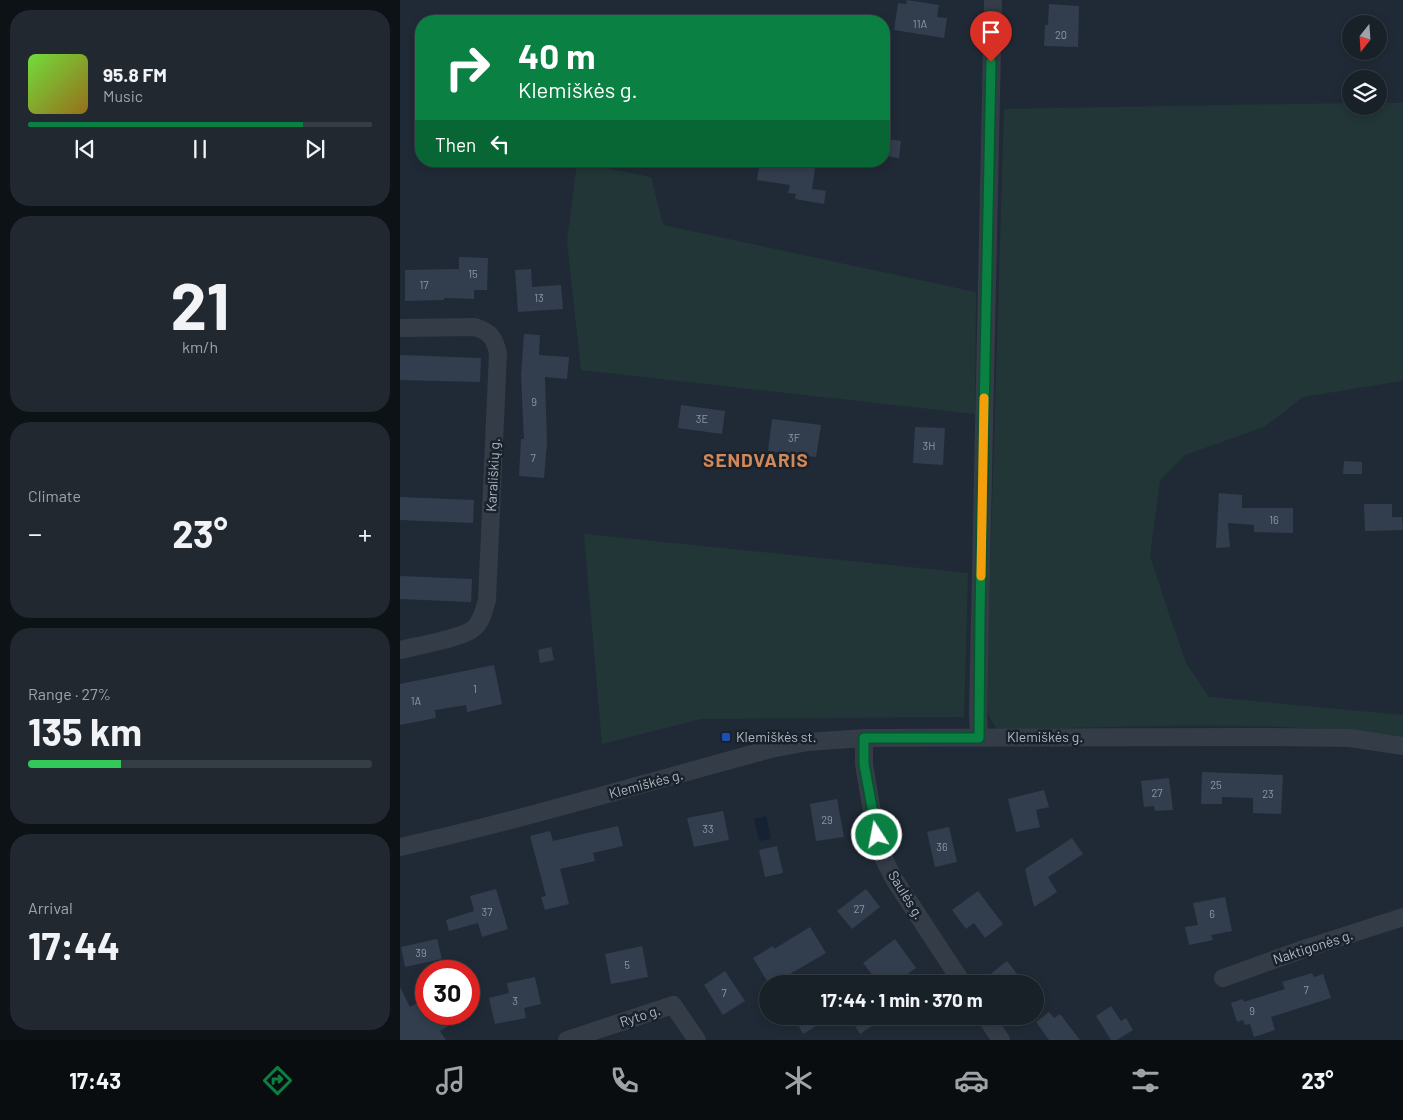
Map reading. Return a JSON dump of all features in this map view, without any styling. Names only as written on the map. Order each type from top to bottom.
[{"type":"street","points":[[979,738],[978,703],[993,0]]},
{"type":"street","name":"Karališkių g.","points":[[400,328],[475,327],[491,335],[496,342],[498,353],[487,600],[484,613],[480,622],[473,630],[463,635],[400,650]]},
{"type":"street","name":"Klemiškės g.","points":[[400,847],[462,834],[771,749],[808,742],[864,738],[1266,737],[1350,738],[1403,746]]},
{"type":"street","name":"Saulės g.","points":[[864,738],[866,773],[877,835],[883,857],[894,879],[957,975]]},
{"type":"street","name":"Naktigonės g.","points":[[1223,978],[1403,917]]},
{"type":"street","name":"Ryto g.","points":[[566,1040],[673,1005],[696,1040]]},
{"type":"street","points":[[991,1025],[1001,1040]]},
{"type":"green space","points":[[1342,103],[1342,115],[1387,115],[1387,103],[1403,103],[1403,377],[1401,381],[1303,397],[1264,427],[1185,455],[1160,480],[1150,556],[1186,663],[1209,697],[1403,715],[1403,738],[1310,728],[1247,726],[1153,726],[997,730],[986,711],[1004,109]]},
{"type":"green space","points":[[576,167],[602,167],[651,177],[663,225],[976,292],[975,414],[581,370],[567,241]]},
{"type":"green space","points":[[584,534],[968,573],[964,717],[701,719],[602,744]]},
{"type":"water","points":[[766,816],[771,839],[759,841],[754,819]]},
{"type":"building","points":[[907,0],[939,5],[937,17],[947,18],[944,38],[894,30],[898,3],[906,4]]},
{"type":"building","points":[[1049,4],[1079,6],[1078,47],[1044,46]]},
{"type":"building","points":[[890,139],[901,141],[899,158],[890,157]]},
{"type":"building","points":[[759,167],[815,167],[812,189],[826,191],[824,204],[795,199],[796,194],[788,193],[790,185],[757,180]]},
{"type":"building","points":[[459,257],[488,258],[487,290],[474,290],[474,299],[444,298],[444,300],[405,301],[405,270],[459,269]]},
{"type":"building","points":[[531,269],[532,287],[561,285],[563,309],[518,312],[515,270]]},
{"type":"building","points":[[524,334],[540,335],[539,355],[569,357],[567,379],[545,377],[547,443],[544,478],[519,476],[521,439],[524,439],[521,375]]},
{"type":"building","points":[[400,355],[481,358],[480,382],[400,380]]},
{"type":"building","points":[[681,405],[725,411],[722,434],[678,428]]},
{"type":"building","points":[[772,419],[821,425],[816,457],[768,451]]},
{"type":"building","points":[[915,427],[945,428],[943,465],[913,463]]},
{"type":"building","points":[[1344,461],[1362,462],[1362,474],[1343,474]]},
{"type":"building","points":[[1219,493],[1242,495],[1242,508],[1293,508],[1293,533],[1254,532],[1254,525],[1228,523],[1230,547],[1216,548]]},
{"type":"building","points":[[400,497],[474,500],[473,523],[400,520]]},
{"type":"building","points":[[1364,504],[1392,504],[1392,517],[1402,517],[1403,530],[1365,531]]},
{"type":"building","points":[[400,576],[472,579],[471,602],[400,599]]},
{"type":"building","points":[[551,647],[554,660],[540,663],[538,650]]},
{"type":"building","points":[[494,665],[502,704],[467,712],[466,705],[435,710],[436,718],[400,725],[400,684]]},
{"type":"building","points":[[1202,772],[1283,775],[1281,814],[1253,813],[1253,798],[1222,797],[1222,804],[1201,804]]},
{"type":"building","points":[[1169,778],[1173,810],[1155,811],[1154,806],[1144,807],[1141,781]]},
{"type":"building","points":[[1044,790],[1049,807],[1036,810],[1040,827],[1016,832],[1008,799]]},
{"type":"building","points":[[837,799],[844,837],[816,841],[810,804]]},
{"type":"building","points":[[723,811],[729,840],[694,847],[687,818]]},
{"type":"building","points":[[618,826],[623,846],[593,853],[595,861],[560,869],[569,904],[545,910],[541,897],[546,896],[530,836],[550,831],[553,841]]},
{"type":"building","points":[[949,827],[957,862],[935,867],[927,832]]},
{"type":"building","points":[[1072,838],[1083,854],[1048,877],[1057,892],[1034,907],[1025,869]]},
{"type":"building","points":[[777,846],[783,873],[765,877],[759,850]]},
{"type":"building","points":[[496,889],[508,929],[482,937],[478,923],[449,931],[446,920],[474,911],[470,896]]},
{"type":"building","points":[[866,889],[880,907],[852,929],[837,911]]},
{"type":"building","points":[[978,891],[1003,924],[985,938],[974,923],[966,929],[952,910]]},
{"type":"building","points":[[1225,897],[1232,931],[1211,935],[1213,940],[1189,945],[1185,927],[1198,925],[1193,903]]},
{"type":"building","points":[[810,927],[826,953],[791,975],[763,975],[753,958],[773,946],[774,949]]},
{"type":"building","points":[[437,939],[442,959],[415,960],[415,965],[405,967],[401,947]]},
{"type":"building","points":[[895,939],[916,968],[906,975],[872,975],[863,963]]},
{"type":"building","points":[[642,946],[648,977],[611,984],[605,954]]},
{"type":"building","points":[[1007,961],[1018,975],[989,975]]},
{"type":"building","points":[[725,971],[745,1001],[723,1015],[704,985]]},
{"type":"building","points":[[1312,973],[1314,977],[1323,974],[1331,998],[1271,1017],[1275,1030],[1254,1037],[1250,1024],[1245,1025],[1243,1020],[1237,1022],[1231,1003],[1243,999],[1244,1002],[1285,989],[1282,982]]},
{"type":"building","points":[[535,977],[541,1004],[524,1008],[526,1018],[495,1024],[489,998],[509,993],[507,983]]},
{"type":"building","points":[[400,987],[410,1007],[415,1004],[415,1025],[450,1025],[440,1031],[446,1040],[400,1040]]},
{"type":"building","points":[[1111,1006],[1121,1021],[1126,1018],[1133,1030],[1117,1040],[1111,1040],[1096,1016]]},
{"type":"building","points":[[1049,1012],[1054,1018],[1060,1014],[1080,1040],[1049,1040],[1038,1025],[1044,1025],[1044,1016]]},
{"type":"building","points":[[798,1025],[818,1025],[803,1034]]},
{"type":"building","points":[[854,1025],[874,1025],[860,1034]]},
{"type":"slow traffic","points":[[981,576],[984,398]]},
{"type":"place","name":"Klemiškės st.","points":[[726,737]]},
{"type":"district","name":"SENDVARIS","points":[[756,460]]},
{"type":"route","points":[[877,835],[864,764],[864,738],[979,738],[978,713],[992,91],[991,62]]}]
